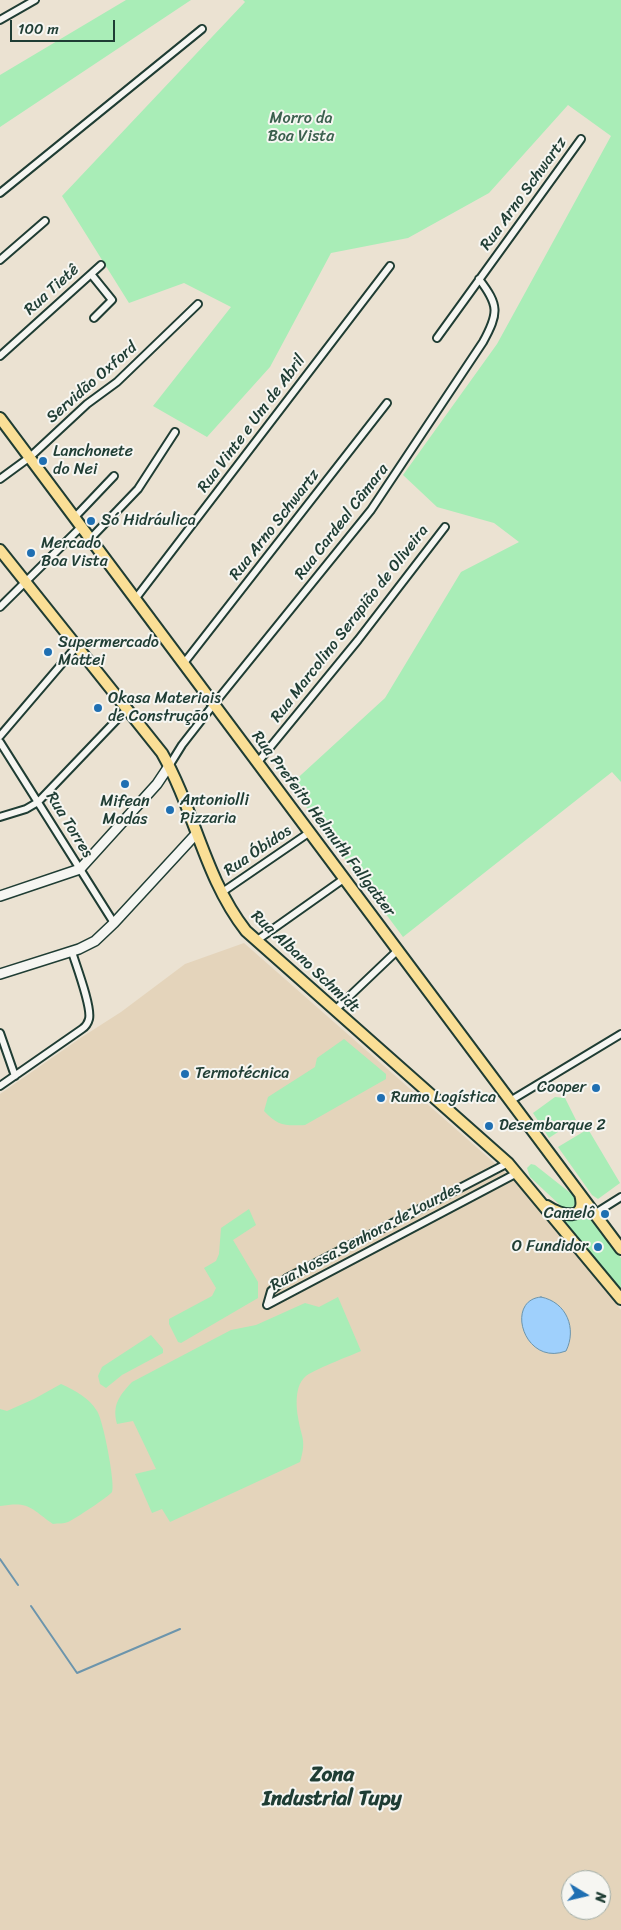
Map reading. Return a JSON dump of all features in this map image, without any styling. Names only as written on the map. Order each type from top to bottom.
[{"type":"main road","name":"Rua Prefeito Helmuth Fallgatter","points":[[0,418],[621,1249]]},
{"type":"main road","name":"Rua Albano Schmidt","points":[[0,550],[156,745],[169,766],[221,893],[237,920],[256,941],[508,1164],[621,1299]]},
{"type":"main road","points":[[538,1199],[553,1210],[571,1215],[580,1209],[579,1193]]},
{"type":"street","points":[[0,20],[35,0]]},
{"type":"street","points":[[0,193],[202,29]]},
{"type":"street","name":"Rua Arno Schwartz","points":[[437,338],[581,139]]},
{"type":"street","points":[[0,260],[45,221]]},
{"type":"street","name":"Rua Tietê","points":[[0,356],[101,265]]},
{"type":"street","name":"Rua Vinte e Um de Abril","points":[[136,598],[390,266]]},
{"type":"street","points":[[91,274],[112,300],[94,318]]},
{"type":"street","name":"Rua Cardeal Câmara","points":[[169,766],[182,745],[214,704],[371,510],[484,342],[490,331],[495,310],[491,295],[480,279]]},
{"type":"street","name":"Servidão Oxford","points":[[0,479],[30,458],[87,404],[117,382],[198,304]]},
{"type":"street","name":"Rua Arno Schwartz","points":[[184,663],[387,403]]},
{"type":"street","points":[[91,538],[138,489],[175,432]]},
{"type":"street","points":[[75,517],[114,476]]},
{"type":"street","points":[[0,607],[82,526]]},
{"type":"street","name":"Rua Marcolino Serapião de Oliveira","points":[[258,762],[358,640],[445,527]]},
{"type":"street","points":[[0,736],[77,646]]},
{"type":"street","points":[[0,818],[26,809],[38,802],[127,709]]},
{"type":"street","name":"Rua Torres","points":[[0,742],[114,923]]},
{"type":"street","points":[[0,896],[80,869],[157,784],[169,766]]},
{"type":"street","name":"Rua Óbidos","points":[[221,893],[310,832]]},
{"type":"street","points":[[0,974],[72,952],[95,940],[114,923],[196,834]]},
{"type":"street","points":[[256,941],[344,878]]},
{"type":"street","points":[[334,1010],[398,950]]},
{"type":"street","points":[[0,1086],[82,1030],[89,1019],[88,1006],[72,952]]},
{"type":"street","points":[[0,1033],[15,1076]]},
{"type":"street","points":[[510,1101],[621,1034]]},
{"type":"street","name":"Rua Nossa Senhora de Lourdes","points":[[508,1164],[288,1278],[271,1291],[267,1305],[517,1173]]},
{"type":"street","points":[[594,1214],[621,1196]]},
{"type":"street","points":[[342,1250],[348,1262]]},
{"type":"shaded area","points":[[244,943],[516,1182],[621,1310],[621,1930],[0,1930],[0,1094],[121,1012],[185,964]]},
{"type":"green space","points":[[126,0],[191,0],[0,127],[0,75]]},
{"type":"green space","name":"Morro da Boa Vista","points":[[243,0],[621,0],[621,782],[612,772],[403,937],[290,785],[385,698],[461,572],[519,542],[494,523],[437,507],[403,475],[497,344],[611,136],[568,105],[489,193],[408,238],[331,253],[270,367],[207,437],[153,406],[231,307],[184,283],[129,303],[62,196],[245,2]]},
{"type":"green space","points":[[344,1039],[386,1074],[386,1079],[305,1125],[282,1124],[264,1111],[268,1097],[315,1067],[317,1058]]},
{"type":"green space","points":[[555,1097],[565,1098],[576,1120],[549,1138],[533,1113]]},
{"type":"green space","points":[[588,1129],[620,1183],[598,1199],[592,1195],[558,1147]]},
{"type":"green space","points":[[531,1164],[535,1165],[573,1195],[576,1202],[574,1206],[568,1209],[562,1207],[530,1177],[527,1168]]},
{"type":"green space","points":[[584,1207],[621,1258],[621,1294],[559,1218],[568,1220],[574,1218]]},
{"type":"green space","points":[[249,1209],[256,1225],[233,1240],[258,1282],[258,1298],[181,1343],[178,1342],[169,1324],[169,1319],[212,1296],[216,1288],[204,1268],[216,1261],[219,1254],[221,1228]]},
{"type":"green space","points":[[338,1297],[361,1351],[309,1374],[299,1385],[298,1417],[303,1439],[300,1462],[170,1522],[162,1509],[152,1513],[135,1474],[156,1469],[133,1421],[117,1424],[116,1406],[120,1396],[127,1387],[132,1382],[231,1330],[256,1325],[305,1303],[319,1307]]},
{"type":"green space","points":[[151,1335],[163,1349],[163,1353],[122,1375],[106,1388],[100,1384],[98,1376],[102,1367]]},
{"type":"green space","points":[[61,1384],[81,1395],[97,1411],[111,1466],[113,1487],[112,1492],[99,1503],[66,1523],[53,1524],[24,1505],[0,1506],[0,1409],[7,1411]]},
{"type":"water","points":[[541,1297],[557,1304],[567,1318],[570,1334],[566,1351],[551,1353],[539,1350],[530,1342],[524,1331],[523,1309],[530,1301]]},
{"type":"waterway","points":[[0,1559],[18,1585]]},
{"type":"waterway","points":[[31,1606],[77,1673],[180,1629]]},
{"type":"place","name":"Lanchonete do Nei","points":[[43,461]]},
{"type":"place","name":"Só Hidráulica","points":[[91,521]]},
{"type":"place","name":"Mercado Boa Vista","points":[[31,553]]},
{"type":"place","name":"Supermercado Mattei","points":[[48,652]]},
{"type":"place","name":"Okasa Materiais de Construção","points":[[98,708]]},
{"type":"place","name":"Mifean Modas","points":[[125,784]]},
{"type":"place","name":"Antoniolli Pizzaria","points":[[170,810]]},
{"type":"place","name":"Termotécnica","points":[[185,1074]]},
{"type":"place","name":"Cooper","points":[[596,1088]]},
{"type":"place","name":"Rumo Logística","points":[[381,1098]]},
{"type":"place","name":"Desembarque 2","points":[[489,1126]]},
{"type":"place","name":"Camelô","points":[[605,1214]]},
{"type":"place","name":"O Fundidor","points":[[598,1247]]},
{"type":"district","name":"Zona Industrial Tupy","points":[[332,1788]]}]
